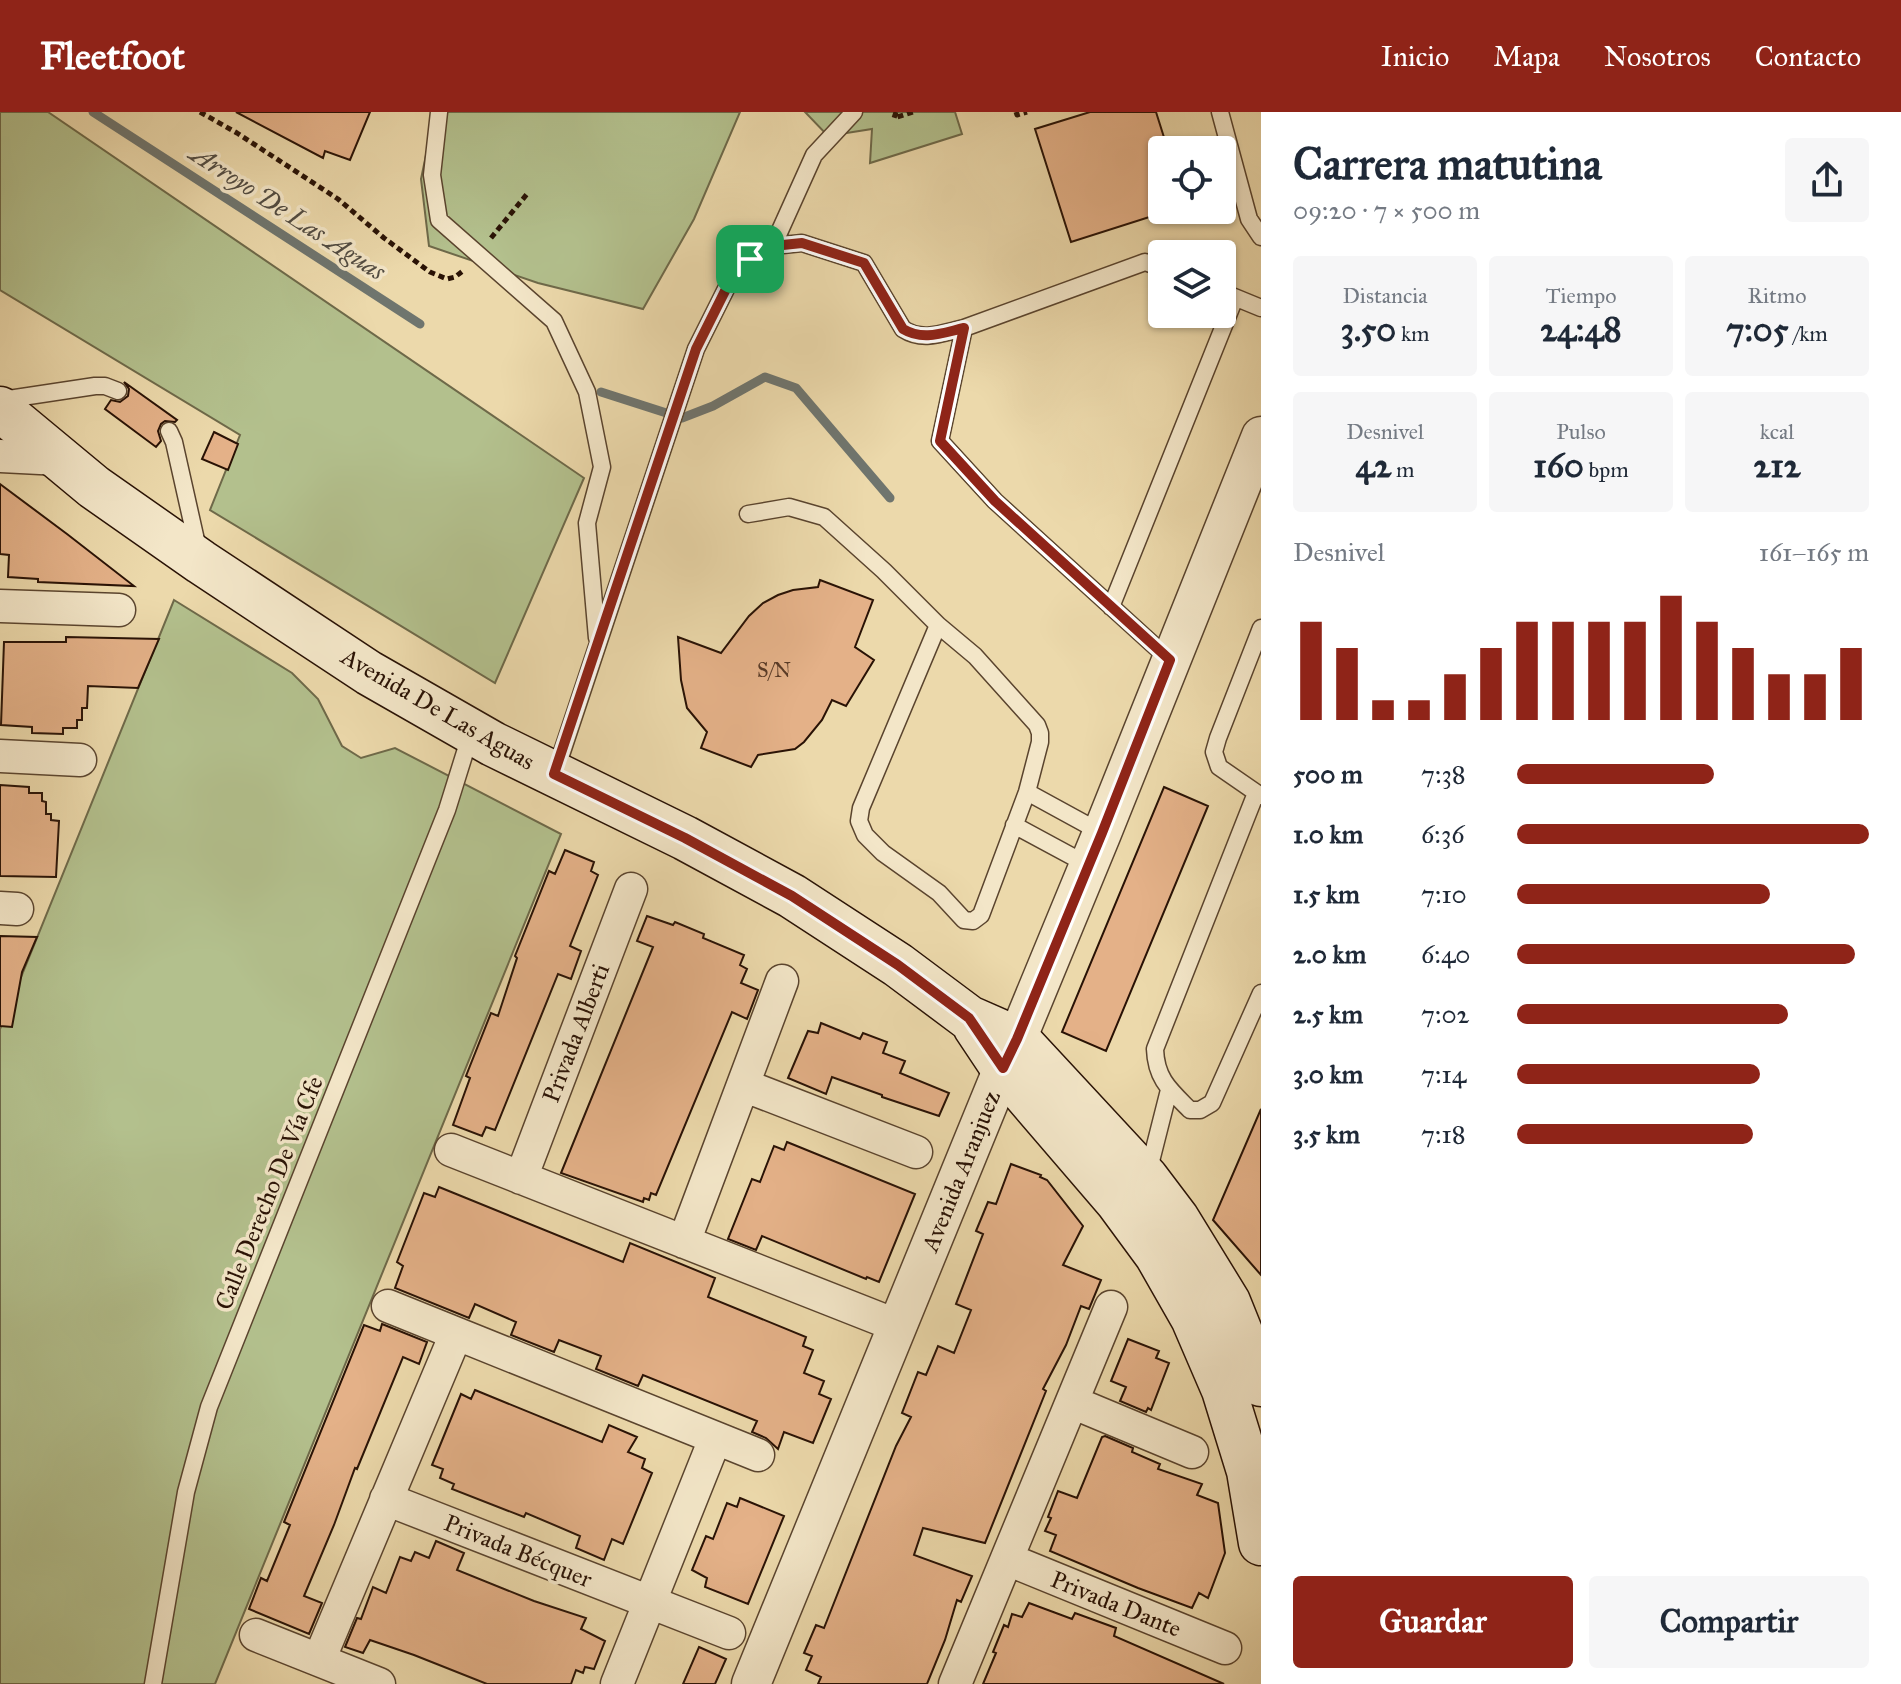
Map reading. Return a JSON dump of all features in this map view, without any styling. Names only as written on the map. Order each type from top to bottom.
[{"type":"main road","name":"Avenida De Las Aguas","points":[[0,409],[94,487],[369,673],[471,731],[685,838],[792,896],[898,965],[969,1018],[1146,1178],[1177,1219],[1228,1302],[1261,1384]]},
{"type":"main road","name":"Avenida De Las Aguas","points":[[1010,1053],[1157,1255],[1193,1318],[1224,1390],[1249,1471],[1261,1543]]},
{"type":"street","name":"Avenida Aranjuez","points":[[751,1684],[1095,849],[1261,436]]},
{"type":"street","points":[[0,456],[60,459]]},
{"type":"street","points":[[0,606],[119,610]]},
{"type":"street","points":[[0,756],[80,760]]},
{"type":"street","name":"Privada Alberti","points":[[521,1178],[631,889]]},
{"type":"street","points":[[684,1242],[782,981]]},
{"type":"street","points":[[743,1085],[916,1152]]},
{"type":"street","points":[[451,1150],[898,1326]]},
{"type":"street","points":[[388,1306],[758,1455]]},
{"type":"street","points":[[955,1684],[1111,1307]]},
{"type":"street","points":[[319,1660],[456,1334]]},
{"type":"street","points":[[1072,1402],[1192,1452]]},
{"type":"street","points":[[617,1684],[715,1439]]},
{"type":"street","name":"Privada Bécquer","points":[[386,1499],[729,1633]]},
{"type":"street","name":"Privada Dante","points":[[1007,1559],[1225,1648]]},
{"type":"street","points":[[256,1635],[379,1684]]},
{"type":"lane","points":[[439,112],[432,175],[439,220],[554,321],[587,392],[602,467],[587,523],[597,646]]},
{"type":"lane","points":[[773,246],[814,155],[854,112]]},
{"type":"lane","points":[[1220,112],[1249,219],[1261,237]]},
{"type":"lane","points":[[554,774],[696,349],[731,279],[750,259],[773,246],[802,243],[864,263],[903,329],[913,335],[927,337],[964,328],[1148,263]]},
{"type":"lane","points":[[1236,298],[1261,308]]},
{"type":"lane","points":[[964,328],[940,441],[995,501],[1170,660]]},
{"type":"lane","points":[[1111,607],[1217,328]]},
{"type":"lane","points":[[0,400],[95,386],[118,391]]},
{"type":"lane","points":[[169,431],[201,562]]},
{"type":"lane","points":[[748,514],[789,507],[824,517],[975,656],[1037,725],[1040,742],[1027,792],[981,915],[973,921],[964,920],[939,893],[883,853],[865,835],[859,821],[861,808],[938,625]]},
{"type":"lane","points":[[1261,628],[1214,752],[1219,767],[1258,795],[1155,1049],[1158,1073],[1169,1090],[1190,1110],[1200,1110],[1212,1103],[1261,993]]},
{"type":"lane","name":"Calle Derecho De Vía Cfe","points":[[153,1684],[186,1492],[209,1407],[447,810],[471,731]]},
{"type":"lane","points":[[1027,792],[1095,849]]},
{"type":"lane","points":[[1014,825],[1095,849]]},
{"type":"lane","points":[[1146,1178],[1169,1090]]},
{"type":"path","points":[[200,112],[338,199],[430,272],[447,279],[461,274],[527,194]]},
{"type":"path","points":[[896,112],[894,118],[913,112]]},
{"type":"path","points":[[1016,112],[1017,115],[1027,112]]},
{"type":"green space","points":[[0,112],[48,112],[584,478],[495,683],[210,510],[240,435],[0,290]]},
{"type":"green space","points":[[435,112],[740,112],[694,219],[643,309],[538,283],[429,246],[421,179]]},
{"type":"green space","points":[[805,112],[955,112],[962,134],[870,163],[872,129],[828,136]]},
{"type":"green space","points":[[174,600],[292,673],[318,699],[342,746],[361,758],[395,748],[561,834],[215,1684],[0,1684],[0,1029]]},
{"type":"building","points":[[236,112],[370,112],[350,160],[325,151],[323,158]]},
{"type":"building","points":[[1090,112],[1156,112],[1164,136],[1148,136],[1148,217],[1071,242],[1035,129]]},
{"type":"building","points":[[124,382],[177,420],[161,424],[158,431],[161,441],[156,447],[105,409],[111,400],[120,402],[128,396],[129,389]]},
{"type":"building","points":[[214,432],[238,444],[228,470],[202,459]]},
{"type":"building","points":[[0,484],[134,586],[38,582],[38,579],[8,577],[9,555],[0,554]]},
{"type":"building","points":[[820,580],[873,600],[855,647],[874,660],[846,706],[832,700],[822,720],[804,742],[795,749],[758,755],[751,767],[701,748],[707,732],[687,708],[681,680],[678,637],[721,653],[763,603],[793,590],[818,587]]},
{"type":"building","points":[[66,637],[159,639],[138,688],[88,686],[87,708],[82,708],[82,720],[77,720],[77,728],[63,728],[63,734],[32,733],[32,727],[1,725],[4,642],[66,642]]},
{"type":"building","points":[[0,785],[29,787],[29,793],[42,793],[46,814],[51,814],[51,820],[59,821],[56,877],[0,876]]},
{"type":"building","points":[[1164,787],[1208,806],[1106,1051],[1062,1032]]},
{"type":"building","points":[[565,850],[594,862],[591,871],[598,875],[570,946],[581,951],[571,979],[558,974],[495,1130],[486,1127],[482,1136],[453,1125],[470,1078],[466,1076],[491,1013],[498,1016],[517,958],[515,956],[549,871],[555,874]]},
{"type":"building","points":[[647,916],[673,925],[675,922],[744,955],[740,965],[747,969],[741,983],[758,990],[747,1019],[732,1012],[656,1195],[651,1193],[649,1200],[644,1198],[643,1202],[561,1173],[653,947],[637,941]]},
{"type":"building","points":[[0,936],[37,937],[22,972],[12,1027],[0,1026]]},
{"type":"building","points":[[821,1023],[860,1039],[863,1033],[887,1042],[883,1053],[905,1061],[900,1073],[949,1093],[939,1116],[832,1077],[826,1094],[788,1078],[808,1031],[818,1033]]},
{"type":"building","points":[[1261,1109],[1261,1275],[1213,1220]]},
{"type":"building","points":[[787,1142],[915,1194],[879,1282],[762,1236],[756,1250],[728,1239],[752,1179],[760,1182],[774,1146],[784,1150]]},
{"type":"building","points":[[1011,1164],[1047,1180],[1083,1226],[1063,1265],[1101,1280],[1089,1309],[1081,1306],[1066,1345],[1043,1389],[1046,1391],[985,1543],[923,1528],[914,1555],[972,1576],[961,1602],[957,1600],[927,1684],[818,1684],[821,1677],[806,1670],[812,1656],[804,1653],[816,1625],[824,1628],[896,1446],[911,1417],[902,1413],[918,1372],[926,1375],[938,1346],[954,1353],[971,1310],[956,1304],[983,1234],[976,1231],[988,1202],[996,1204]]},
{"type":"building","points":[[439,1187],[623,1262],[630,1243],[715,1278],[708,1297],[806,1337],[803,1346],[813,1350],[804,1373],[824,1381],[819,1394],[831,1399],[813,1443],[784,1432],[778,1449],[766,1438],[752,1432],[757,1421],[643,1375],[638,1386],[596,1369],[601,1356],[559,1340],[554,1352],[511,1335],[516,1322],[475,1304],[469,1318],[395,1288],[403,1266],[397,1262],[424,1193],[435,1197]]},
{"type":"building","points":[[382,1324],[427,1342],[419,1364],[403,1357],[355,1468],[304,1596],[322,1603],[309,1634],[249,1609],[261,1578],[267,1581],[290,1525],[284,1522],[364,1325],[380,1331]]},
{"type":"building","points":[[1128,1339],[1159,1351],[1156,1358],[1169,1363],[1151,1410],[1148,1408],[1146,1412],[1120,1401],[1126,1387],[1111,1381]]},
{"type":"building","points":[[475,1390],[602,1442],[609,1425],[637,1437],[628,1452],[645,1459],[642,1468],[652,1473],[623,1544],[612,1539],[604,1560],[576,1548],[580,1536],[526,1513],[524,1517],[452,1489],[454,1484],[440,1478],[443,1469],[432,1465],[461,1394],[471,1399]]},
{"type":"building","points":[[1105,1436],[1160,1464],[1158,1469],[1202,1484],[1197,1495],[1218,1503],[1225,1553],[1208,1598],[1199,1593],[1192,1608],[1050,1551],[1056,1535],[1045,1531],[1058,1491],[1077,1498]]},
{"type":"building","points":[[740,1498],[784,1516],[748,1604],[705,1587],[707,1578],[692,1570],[706,1536],[713,1539],[727,1503],[737,1507]]},
{"type":"building","points":[[436,1541],[464,1553],[457,1570],[586,1618],[581,1629],[605,1641],[594,1669],[585,1667],[583,1673],[576,1670],[571,1684],[487,1684],[370,1640],[363,1653],[345,1647],[357,1618],[361,1619],[373,1587],[386,1593],[400,1557],[411,1561],[415,1552],[429,1558]]},
{"type":"building","points":[[1029,1603],[1072,1619],[1075,1613],[1116,1628],[1114,1636],[1224,1684],[983,1684],[1004,1625],[1008,1627],[1012,1614],[1022,1617]]},
{"type":"building","points":[[699,1647],[726,1659],[715,1684],[683,1684]]},
{"type":"waterway","name":"Arroyo De Las Aguas","points":[[93,112],[420,324]]},
{"type":"waterway","points":[[601,392],[682,418],[713,406],[765,377],[796,388],[890,498]]},
{"type":"route","points":[[802,243],[864,263],[903,329],[913,335],[927,337],[964,328],[940,441],[995,501],[1170,660],[1102,833],[1003,1068],[969,1018],[898,965],[792,896],[685,838],[554,774],[696,349],[731,279],[750,259],[773,246],[802,243]]}]
